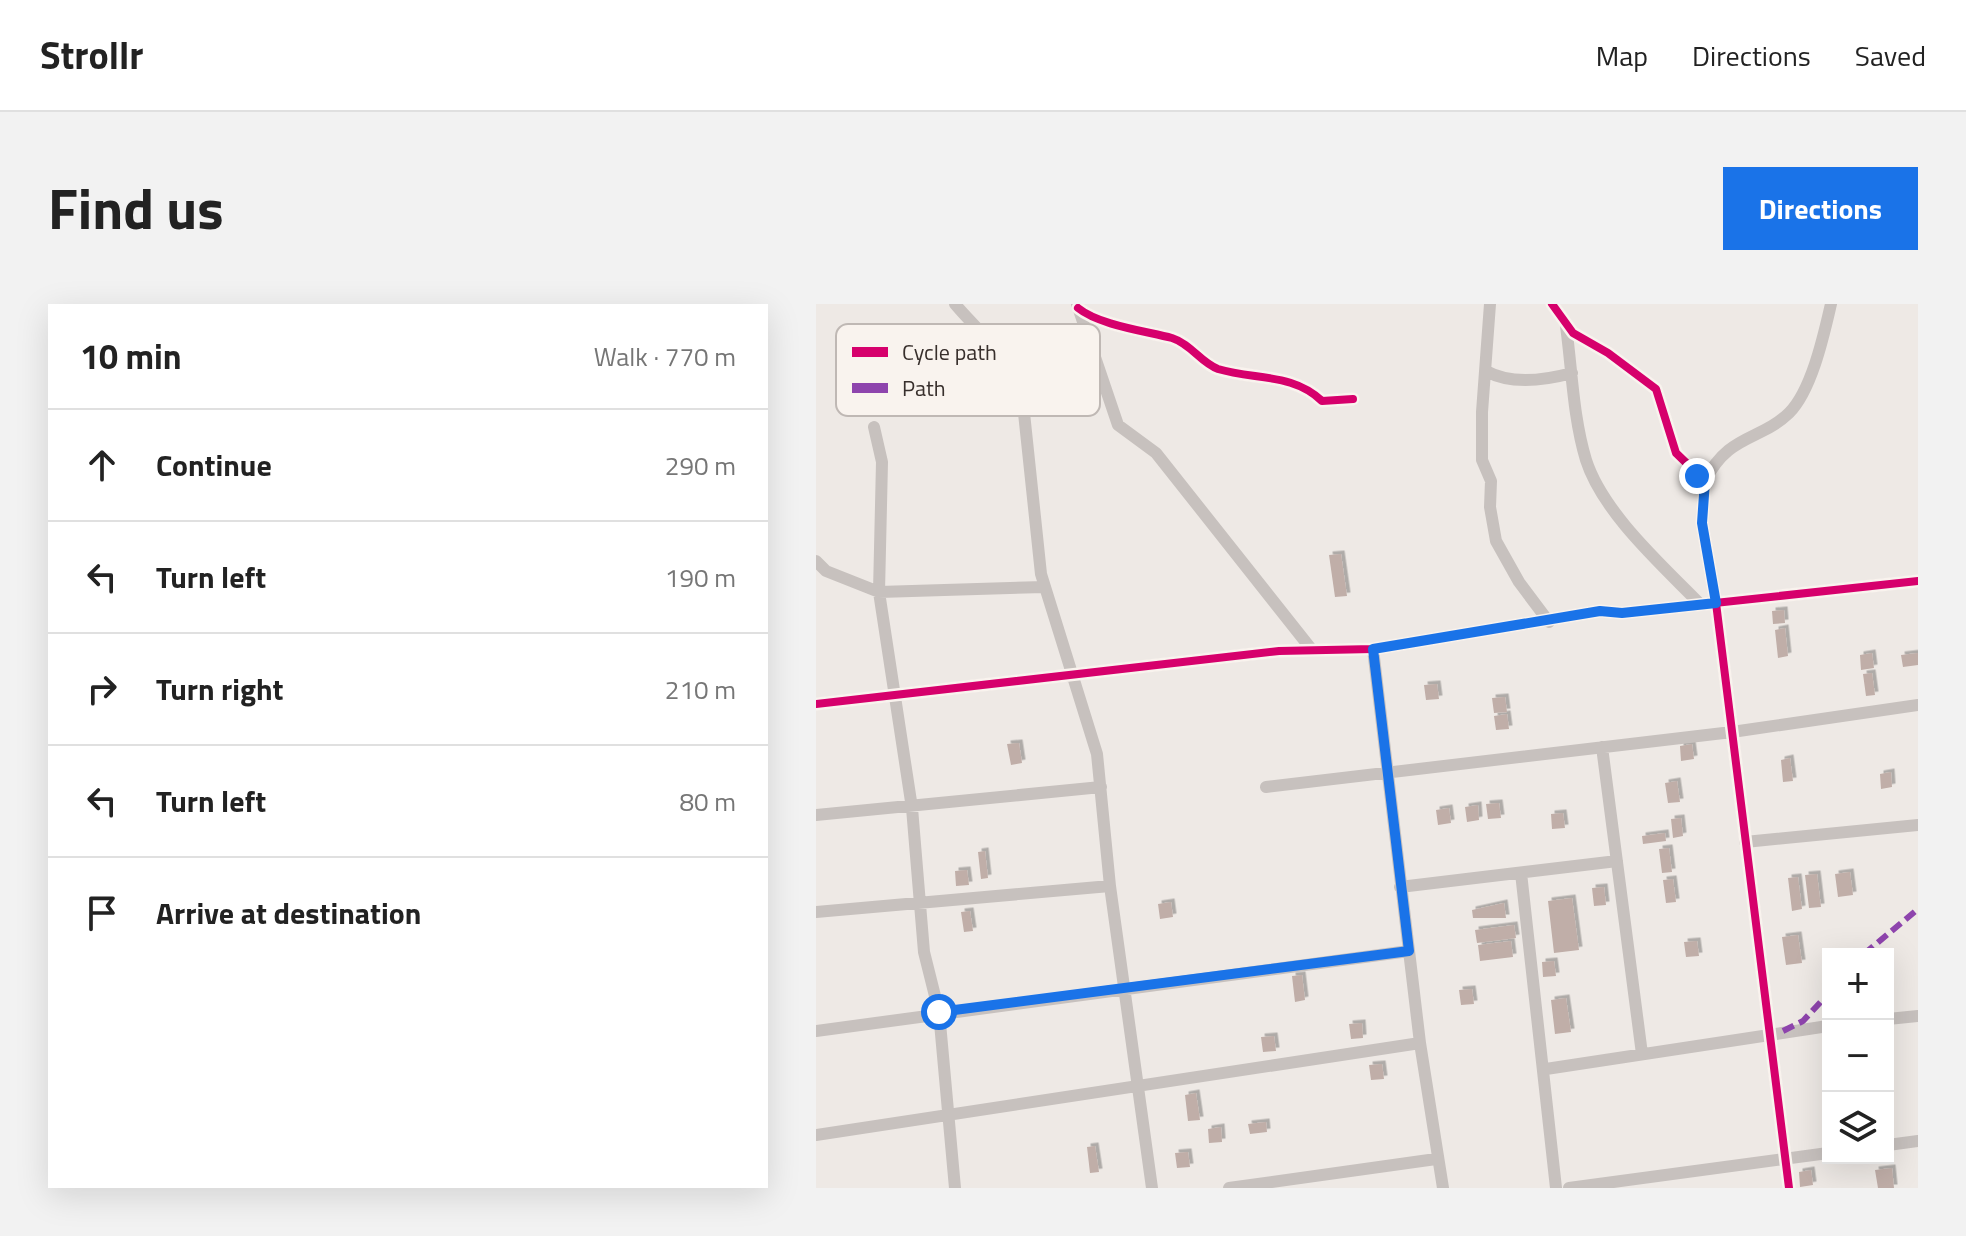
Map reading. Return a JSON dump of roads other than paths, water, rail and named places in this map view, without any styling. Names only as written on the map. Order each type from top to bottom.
[{"type":"street","points":[[955,304],[971,324]]},
{"type":"street","points":[[1490,304],[1482,460],[1491,481],[1490,507],[1496,541],[1519,582],[1549,622]]},
{"type":"street","points":[[1552,304],[1573,333],[1608,353],[1656,389],[1676,453],[1705,481]]},
{"type":"street","points":[[1789,1188],[1716,603],[1702,523],[1705,481],[1712,465],[1728,450],[1789,413],[1810,374],[1831,304]]},
{"type":"street","points":[[1077,306],[1105,320],[1173,339],[1191,348],[1213,367],[1294,381],[1309,388],[1322,401],[1353,399]]},
{"type":"street","points":[[1565,322],[1574,403],[1587,461],[1622,521],[1660,568],[1700,604]]},
{"type":"street","points":[[1486,371],[1498,378],[1524,379],[1572,373]]},
{"type":"street","points":[[1100,373],[1118,425],[1156,453],[1312,650]]},
{"type":"street","points":[[1023,416],[1044,587],[1097,754],[1110,886],[1152,1188]]},
{"type":"street","points":[[874,427],[882,462],[879,592],[912,808],[924,952],[939,1012],[955,1188]]},
{"type":"street","points":[[816,561],[826,571],[879,592],[1044,587]]},
{"type":"street","points":[[816,704],[1312,650],[1373,649],[1549,622],[1600,611],[1622,613],[1918,581]]},
{"type":"street","points":[[1373,649],[1385,773],[1420,1043],[1443,1188]]},
{"type":"street","points":[[1266,787],[1732,732],[1918,705]]},
{"type":"street","points":[[1602,747],[1642,1054]]},
{"type":"street","points":[[816,815],[912,808],[1101,787]]},
{"type":"street","points":[[1745,842],[1918,825]]},
{"type":"street","points":[[1400,887],[1617,861]]},
{"type":"street","points":[[1521,873],[1546,1069],[1556,1188]]},
{"type":"street","points":[[816,912],[1110,886]]},
{"type":"street","points":[[816,1031],[1409,951]]},
{"type":"street","points":[[1894,1018],[1918,1016]]},
{"type":"street","points":[[1546,1069],[1822,1027]]},
{"type":"street","points":[[816,1135],[1420,1043]]},
{"type":"street","points":[[1894,1144],[1918,1141]]},
{"type":"street","points":[[1569,1188],[1822,1154]]},
{"type":"street","points":[[1229,1188],[1313,1184],[1436,1159]]}]
